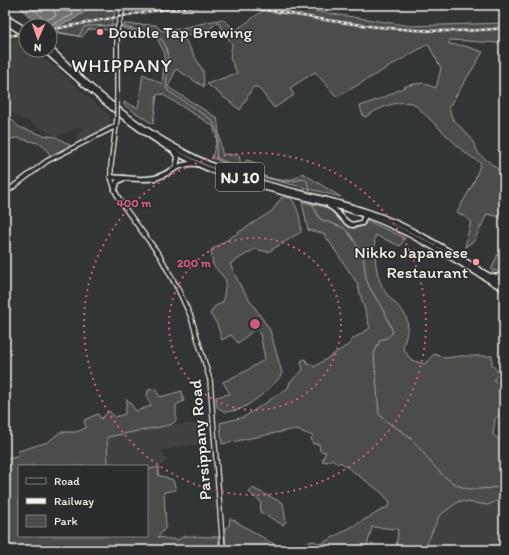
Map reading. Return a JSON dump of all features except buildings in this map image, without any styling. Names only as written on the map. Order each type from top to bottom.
[{"type":"main road","name":"Parsippany Road","points":[[124,5],[117,30],[118,104],[111,165],[112,177],[115,190],[124,207],[163,261],[186,304],[195,329],[211,386],[223,550]]},
{"type":"main road","points":[[5,17],[18,25]]},
{"type":"main road","points":[[5,21],[18,30]]},
{"type":"main road","name":"NJ 10","points":[[58,56],[113,105],[140,125],[182,151],[218,168],[247,179],[337,202],[378,215],[422,237],[504,285]]},
{"type":"main road","name":"NJ 10","points":[[54,58],[109,106],[171,149],[200,165],[256,186],[365,215],[410,235],[504,289]]},
{"type":"main road","points":[[5,193],[47,161],[116,126]]},
{"type":"main road","points":[[171,149],[178,158],[175,168]]},
{"type":"main road","points":[[112,177],[154,178],[175,168],[188,164],[200,165]]},
{"type":"main road","points":[[115,190],[117,182],[123,178]]},
{"type":"main road","points":[[320,202],[335,209],[349,225],[360,224],[365,215]]},
{"type":"main road","points":[[485,274],[497,277],[504,274]]},
{"type":"shaded area","points":[[15,37],[18,39],[18,58],[44,58],[110,116],[108,130],[78,145],[76,135],[84,130],[80,127],[57,136],[11,113],[5,98],[5,45]]},
{"type":"shaded area","points":[[207,423],[208,443],[161,450],[167,461],[159,467],[148,470],[148,465],[108,465],[107,437],[170,425]]},
{"type":"shaded area","points":[[504,498],[504,550],[424,550],[439,516],[459,501],[488,505]]},
{"type":"green space","points":[[94,5],[117,5],[110,30],[89,29],[82,37],[58,32],[58,25],[71,21]]},
{"type":"green space","points":[[265,6],[307,10],[411,26],[504,23],[504,41],[498,43],[450,40],[449,44],[465,46],[483,52],[449,107],[452,118],[471,138],[479,154],[504,174],[504,225],[500,217],[487,214],[474,241],[465,247],[471,221],[457,212],[473,184],[481,163],[465,153],[413,103],[407,102],[394,104],[382,108],[365,117],[363,116],[360,106],[385,97],[408,85],[423,83],[436,88],[441,68],[428,44],[337,97],[315,72],[290,88],[294,95],[274,108],[258,87],[253,87],[240,110],[207,84],[237,73],[230,58],[232,44],[218,22],[203,34],[183,36],[203,71],[204,87],[176,69],[168,87],[217,118],[222,154],[239,155],[241,165],[247,160],[255,163],[261,176],[288,180],[298,177],[302,173],[341,197],[258,176],[212,158],[217,139],[213,126],[162,94],[157,95],[153,124],[124,105],[124,102],[138,108],[143,74],[162,84],[165,54],[157,38],[123,28],[124,24],[156,25],[160,30],[169,31],[222,19],[236,30],[264,10]]},
{"type":"green space","points":[[5,108],[8,116],[19,127],[42,135],[56,137],[70,145],[51,156],[42,144],[17,138],[5,140]]},
{"type":"green space","points":[[282,197],[291,198],[296,205],[299,214],[301,232],[268,252],[255,249],[230,264],[241,287],[270,330],[282,373],[270,388],[251,403],[238,410],[225,412],[217,407],[216,397],[230,394],[223,382],[246,371],[265,359],[260,334],[255,329],[238,343],[231,335],[222,340],[217,324],[210,314],[214,307],[223,302],[226,280],[213,265],[211,250],[272,211]]},
{"type":"green space","points":[[302,202],[327,208],[346,225],[351,227],[356,228],[362,226],[368,221],[405,238],[400,246],[375,235],[375,250],[377,273],[382,287],[406,317],[407,328],[403,348],[411,360],[425,364],[434,354],[446,358],[460,356],[492,356],[492,365],[499,373],[494,380],[504,388],[504,410],[495,419],[493,435],[501,441],[501,429],[504,423],[504,498],[488,505],[459,501],[439,516],[424,550],[396,550],[398,529],[372,527],[366,550],[295,550],[299,544],[314,541],[321,544],[389,506],[390,502],[381,492],[340,462],[338,464],[332,459],[327,462],[322,461],[326,452],[320,451],[319,444],[313,444],[311,438],[313,436],[300,431],[290,430],[222,444],[220,423],[244,417],[288,388],[290,382],[303,370],[301,361],[305,359],[309,365],[312,364],[314,367],[351,343],[351,340],[370,328],[357,283],[324,234],[308,230]]},
{"type":"green space","points":[[504,240],[504,267],[501,272],[491,270]]},
{"type":"green space","points":[[155,389],[160,397],[182,391],[184,401],[176,405],[176,421],[170,425],[107,437],[108,465],[18,465],[18,537],[148,537],[148,470],[159,467],[158,475],[173,480],[176,490],[164,492],[166,527],[158,537],[177,540],[185,536],[219,537],[219,549],[5,550],[5,459],[17,457],[18,451],[48,442],[60,432],[76,432],[86,428],[84,420],[98,414],[101,419],[109,411],[115,417],[125,414],[127,399],[136,411],[151,406],[147,397],[148,390]]},
{"type":"green space","points":[[252,488],[283,503],[286,522],[283,525],[260,512],[261,502],[249,492]]},
{"type":"green space","points":[[230,518],[284,550],[226,550],[225,528],[229,526]]},
{"type":"water","points":[[18,5],[46,5],[76,9],[85,5],[94,5],[71,21],[58,25],[58,18],[30,18]]},
{"type":"waterway","points":[[113,5],[131,10],[160,5]]},
{"type":"waterway","points":[[58,33],[79,36],[84,27],[117,25]]},
{"type":"waterway","points":[[120,26],[142,31],[161,39],[167,49],[168,56],[166,87],[168,91],[212,120],[218,133],[216,158],[256,174],[285,182],[305,179],[310,192]]},
{"type":"waterway","points":[[312,204],[320,219],[344,228],[351,236],[363,255],[366,279],[386,315],[393,332],[387,338],[380,340],[374,354],[379,414],[386,421],[410,438],[443,476],[451,482],[470,489],[504,487]]},
{"type":"railway","points":[[58,28],[141,13],[210,7],[256,9],[348,23],[415,30],[459,31],[504,28]]},
{"type":"railway","points":[[5,36],[18,35]]},
{"type":"place","name":"Double Tap Brewing","points":[[100,32]]},
{"type":"place","name":"Nikko Japanese Restaurant","points":[[476,262]]},
{"type":"district","name":"WHIPPANY","points":[[122,65]]}]
